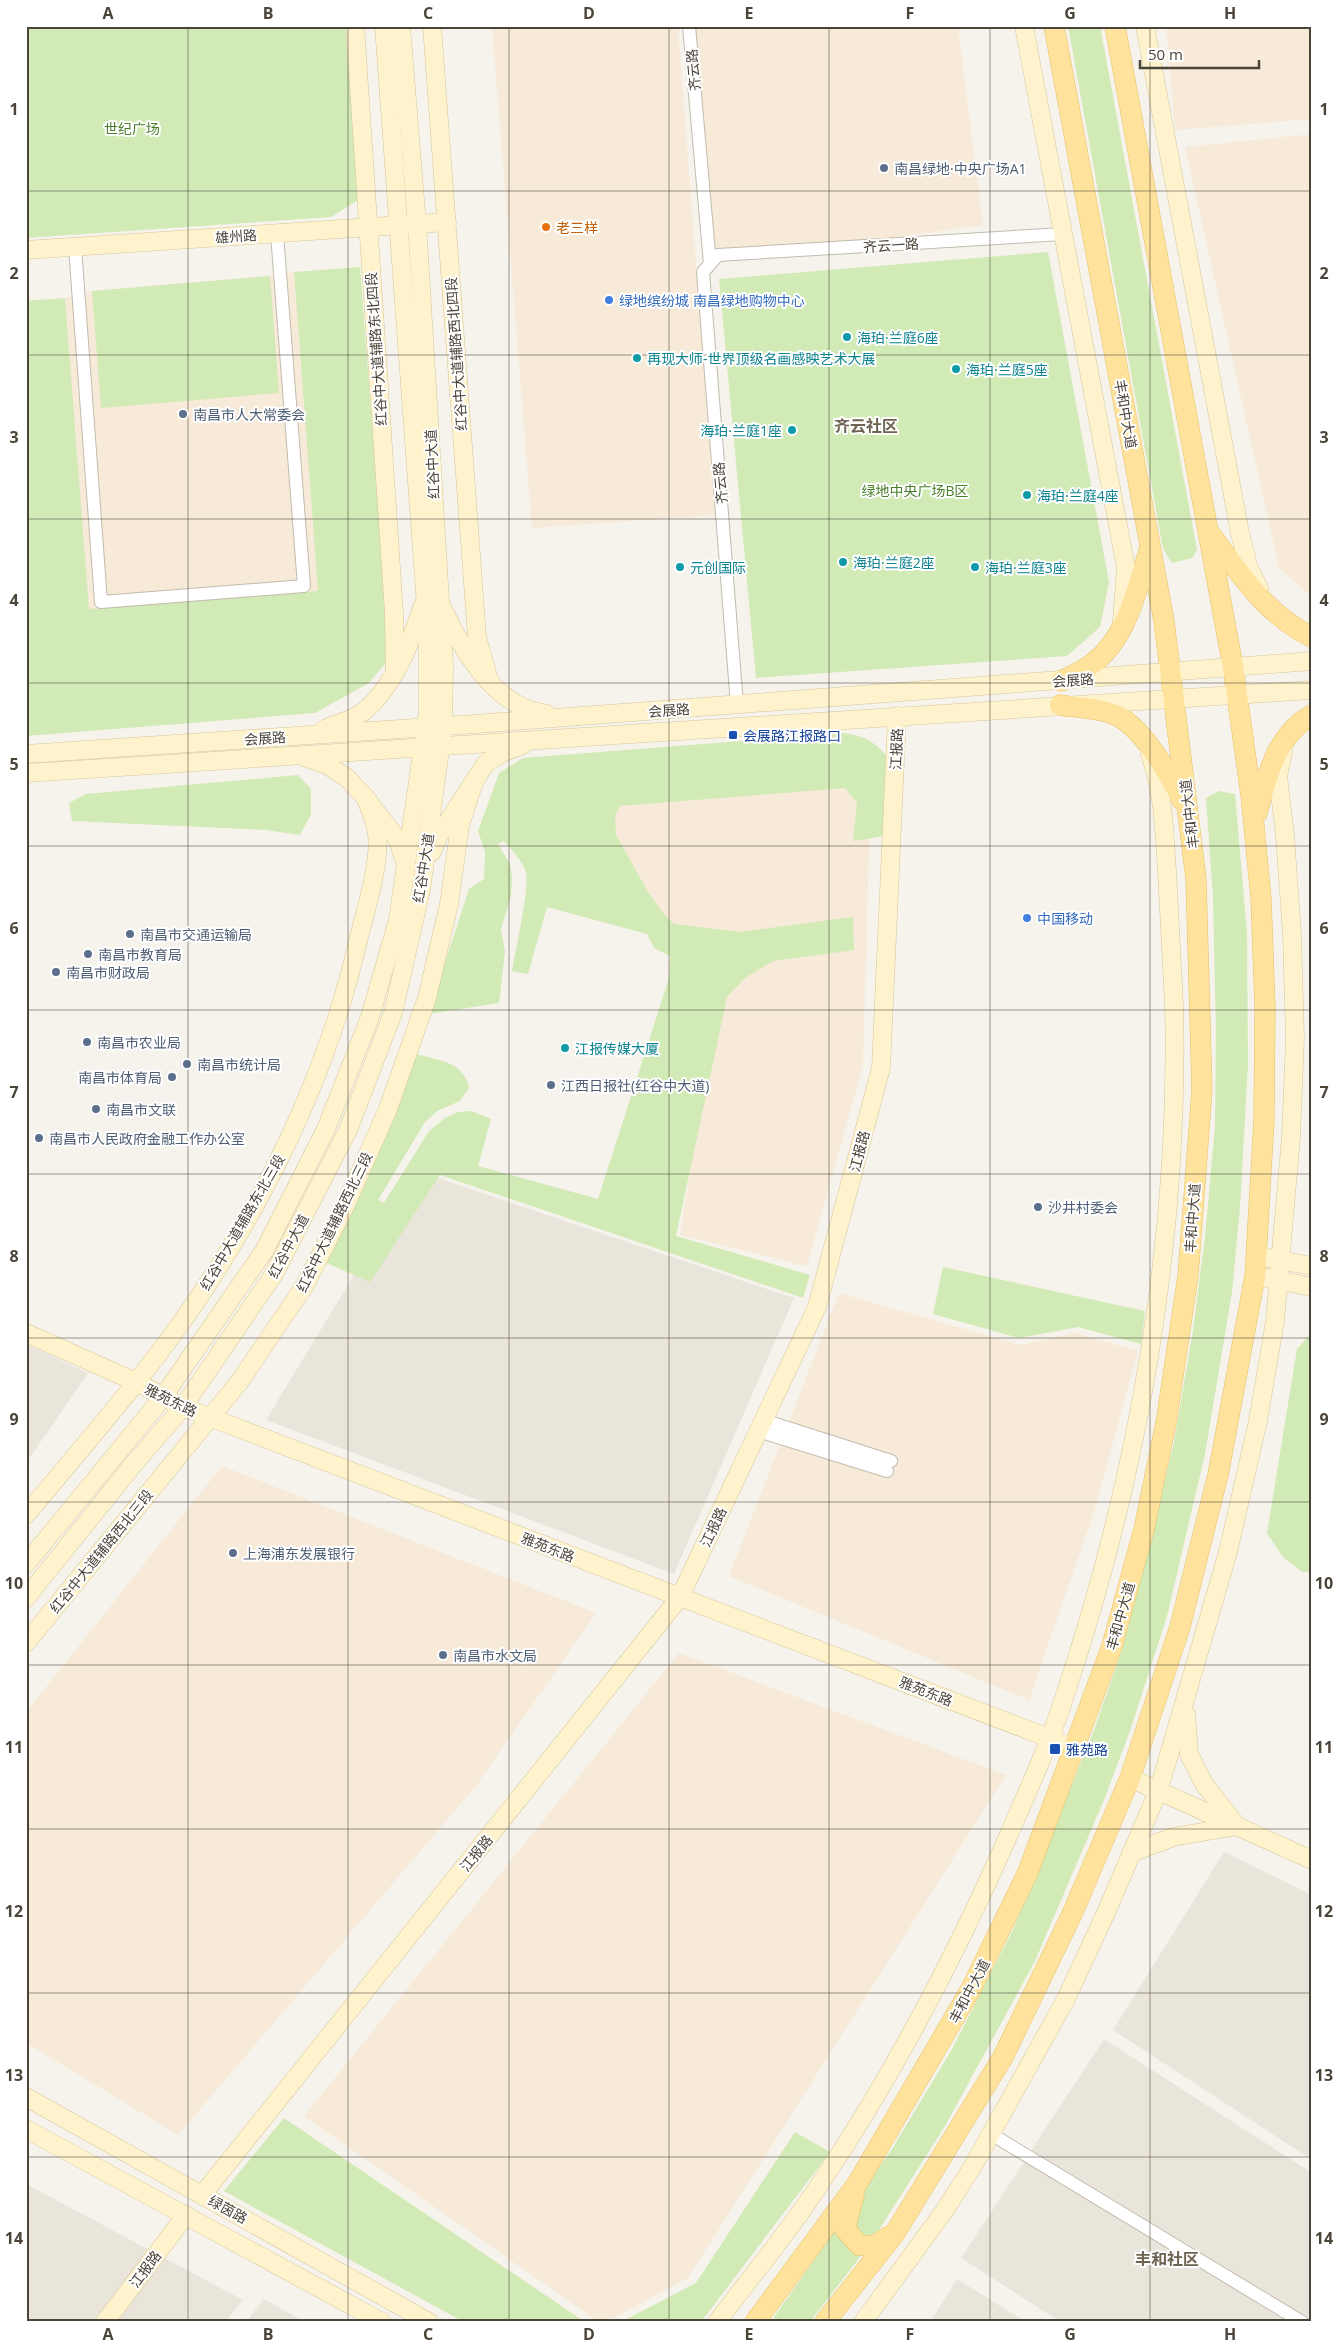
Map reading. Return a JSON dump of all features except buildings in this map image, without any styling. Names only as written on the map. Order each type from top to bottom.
[{"type":"main road","name":"红谷中大道辅路东北四段","points":[[355,26],[394,613],[395,672]]},
{"type":"main road","name":"红谷中大道","points":[[26,1564],[164,1397],[264,1251],[326,1129],[370,1018],[398,920],[406,866],[432,745],[444,666],[433,599],[398,226],[384,26]]},
{"type":"main road","name":"红谷中大道","points":[[400,26],[417,224],[433,599]]},
{"type":"main road","name":"红谷中大道辅路西北四段","points":[[432,26],[477,637],[489,680]]},
{"type":"main road","points":[[1024,26],[1126,568],[1121,630]]},
{"type":"main road","name":"丰和中大道","points":[[755,2322],[857,2184],[972,1989],[1028,1872],[1112,1646],[1144,1528],[1166,1423],[1188,1276],[1202,1090],[1196,879],[1172,673],[1054,26]]},
{"type":"main road","points":[[825,2322],[894,2233],[1003,2057],[1073,1912],[1130,1778],[1180,1626],[1218,1475],[1256,1266],[1264,1120],[1265,1007],[1261,898],[1254,827],[1233,667],[1115,26]]},
{"type":"main road","points":[[1145,26],[1240,533],[1248,569],[1269,609]]},
{"type":"main road","name":"雄州路","points":[[26,250],[447,222]]},
{"type":"main road","points":[[1208,530],[1269,609],[1291,627],[1312,637]]},
{"type":"main road","points":[[1061,681],[1092,664],[1121,630],[1150,546]]},
{"type":"main road","points":[[433,599],[472,661],[504,694],[525,708],[562,718]]},
{"type":"main road","points":[[302,736],[345,722],[363,712],[395,672],[433,599]]},
{"type":"main road","name":"会展路","points":[[26,754],[562,718],[1312,661]]},
{"type":"main road","name":"会展路","points":[[26,773],[539,738],[1312,690]]},
{"type":"main road","points":[[1060,705],[1113,714],[1130,726],[1146,743],[1168,774],[1188,812]]},
{"type":"main road","points":[[1254,827],[1268,772],[1286,736],[1312,715]]},
{"type":"main road","name":"江报路","points":[[202,2195],[680,1597],[761,1426],[816,1307],[881,1068],[897,716]]},
{"type":"main road","points":[[863,2322],[945,2210],[991,2134],[1066,1999],[1159,1789],[1228,1552],[1258,1421],[1275,1321],[1290,1137],[1295,1038],[1292,934],[1285,836],[1278,776],[1286,736]]},
{"type":"main road","points":[[423,874],[438,837],[486,763],[504,752],[539,738]]},
{"type":"main road","points":[[717,2322],[817,2189],[884,2080],[944,1973],[979,1902],[1049,1738],[1068,1685],[1124,1489],[1159,1282],[1171,1163],[1175,1072],[1173,973],[1163,817],[1159,780],[1146,743]]},
{"type":"main road","name":"红谷中大道","points":[[26,1598],[132,1466],[183,1407],[274,1274],[348,1130],[393,1013],[423,874],[432,745]]},
{"type":"main road","points":[[297,755],[327,765],[347,778],[365,797],[398,840],[406,866]]},
{"type":"main road","name":"红谷中大道辅路西北三段","points":[[26,1643],[240,1380],[305,1285],[346,1204],[388,1109],[427,998],[449,904],[460,825],[474,782]]},
{"type":"main road","name":"红谷中大道辅路东北三段","points":[[26,1515],[136,1382],[208,1283],[274,1174],[323,1062],[348,983],[376,864],[377,830],[365,797]]},
{"type":"main road","points":[[1256,1266],[1280,1260],[1312,1266]]},
{"type":"main road","points":[[1256,1266],[1278,1280],[1312,1287]]},
{"type":"main road","name":"雅苑东路","points":[[26,1333],[136,1382],[183,1407],[210,1418],[1075,1748]]},
{"type":"main road","points":[[1185,1703],[1189,1754],[1204,1784],[1237,1826]]},
{"type":"main road","points":[[1130,1778],[1159,1789],[1312,1860]]},
{"type":"main road","points":[[1131,1854],[1173,1837],[1237,1826]]},
{"type":"main road","name":"绿茵路","points":[[26,2097],[429,2322]]},
{"type":"main road","name":"绿茵路","points":[[26,2129],[382,2322]]},
{"type":"main road","points":[[857,2184],[845,2229],[859,2245],[874,2246],[894,2233]]},
{"type":"main road","name":"江报路","points":[[105,2322],[186,2216]]},
{"type":"main road","points":[[748,2322],[767,2306]]},
{"type":"street","name":"齐云路","points":[[690,26],[714,260],[703,272],[737,705]]},
{"type":"street","points":[[74,247],[101,602],[304,586],[277,234]]},
{"type":"street","name":"齐云一路","points":[[714,260],[1063,234]]},
{"type":"street","points":[[761,1426],[889,1466]]},
{"type":"street","points":[[991,2134],[1302,2322]]},
{"type":"shaded area","points":[[492,26],[678,26],[715,515],[532,528]]},
{"type":"shaded area","points":[[688,26],[958,26],[983,225],[711,263]]},
{"type":"shaded area","points":[[1166,26],[1312,26],[1312,119],[1175,130]]},
{"type":"shaded area","points":[[1312,134],[1312,597],[1279,568],[1185,147]]},
{"type":"shaded area","points":[[294,272],[318,591],[89,610],[65,298],[92,291],[270,276]]},
{"type":"shaded area","points":[[859,780],[870,812],[863,1065],[807,1266],[680,1235],[725,955],[657,938],[610,834],[612,795]]},
{"type":"shaded area","points":[[417,1171],[794,1298],[674,1574],[266,1420]]},
{"type":"shaded area","points":[[839,1293],[1020,1345],[1075,1333],[1138,1351],[1094,1512],[1029,1700],[729,1576]]},
{"type":"shaded area","points":[[26,1344],[88,1373],[26,1463]]},
{"type":"shaded area","points":[[222,1466],[596,1613],[476,1786],[178,2135],[26,2043],[26,1712]]},
{"type":"shaded area","points":[[679,1653],[1006,1775],[688,2278],[606,2322],[599,2322],[304,2116]]},
{"type":"shaded area","points":[[1224,1852],[1312,1895],[1312,2160],[1113,2030]]},
{"type":"shaded area","points":[[1104,2039],[1312,2173],[1312,2322],[1061,2322],[961,2258]]},
{"type":"shaded area","points":[[26,2184],[243,2300],[225,2322],[26,2322]]},
{"type":"shaded area","points":[[957,2279],[1026,2322],[930,2322]]},
{"type":"shaded area","points":[[264,2299],[305,2322],[246,2322]]},
{"type":"green space","name":"世纪广场","points":[[26,26],[345,26],[360,199],[331,217],[26,238]]},
{"type":"green space","points":[[1068,26],[1100,26],[1197,550],[1192,558],[1172,563],[1163,549]]},
{"type":"green space","name":"绿地中央广场B区","points":[[1048,252],[1109,582],[1100,627],[1067,656],[756,678],[719,279]]},
{"type":"green space","points":[[360,267],[390,658],[369,683],[315,713],[26,736],[26,301],[65,298],[89,609],[318,591],[294,272]]},
{"type":"green space","points":[[270,276],[279,393],[101,408],[92,291]]},
{"type":"green space","points":[[844,733],[868,740],[887,756],[886,836],[853,841],[857,803],[845,788],[620,806],[615,815],[616,835],[648,892],[663,913],[674,924],[740,932],[853,917],[854,950],[773,961],[745,978],[727,997],[676,1236],[810,1275],[803,1298],[440,1175],[370,1282],[324,1262],[416,1054],[449,1063],[456,1067],[462,1072],[469,1088],[460,1101],[437,1111],[425,1122],[378,1200],[384,1203],[429,1131],[445,1118],[458,1112],[471,1111],[491,1119],[478,1166],[598,1199],[669,978],[670,956],[654,948],[647,934],[547,907],[528,974],[512,971],[527,880],[522,863],[504,841],[498,844],[510,864],[512,877],[511,896],[501,929],[505,952],[499,1003],[428,1014],[469,889],[484,879],[485,852],[478,831],[499,773],[523,758]]},
{"type":"green space","points":[[298,775],[311,789],[311,815],[300,835],[266,830],[72,821],[69,803],[86,794]]},
{"type":"green space","points":[[1219,791],[1235,794],[1247,933],[1248,1065],[1240,1207],[1232,1292],[1205,1454],[1167,1616],[1131,1728],[1104,1800],[1035,1961],[945,2126],[870,2244],[810,2322],[774,2322],[774,2317],[892,2149],[951,2051],[1013,1930],[1094,1730],[1120,1656],[1147,1556],[1174,1442],[1193,1330],[1205,1237],[1215,1126],[1216,1029],[1213,897],[1206,798]]},
{"type":"green space","points":[[943,1267],[1145,1311],[1141,1344],[1078,1327],[1019,1338],[933,1314]]},
{"type":"green space","points":[[1312,1332],[1312,1572],[1302,1572],[1283,1557],[1267,1533],[1297,1349]]},
{"type":"green space","points":[[284,2118],[585,2322],[464,2322],[224,2191]]},
{"type":"green space","points":[[795,2132],[830,2152],[701,2322],[621,2322],[696,2283]]},
{"type":"place","name":"南昌绿地·中央广场A1","points":[[884,168]]},
{"type":"place","name":"老三样","points":[[546,227]]},
{"type":"place","name":"绿地缤纷城 南昌绿地购物中心","points":[[609,300]]},
{"type":"place","name":"海珀·兰庭6座","points":[[847,337]]},
{"type":"place","name":"再现大师-世界顶级名画感映艺术大展","points":[[637,358]]},
{"type":"place","name":"海珀·兰庭5座","points":[[956,369]]},
{"type":"place","name":"南昌市人大常委会","points":[[183,414]]},
{"type":"place","name":"海珀·兰庭1座","points":[[792,430]]},
{"type":"place","name":"海珀·兰庭4座","points":[[1027,495]]},
{"type":"place","name":"海珀·兰庭2座","points":[[843,562]]},
{"type":"place","name":"元创国际","points":[[680,567]]},
{"type":"place","name":"海珀·兰庭3座","points":[[975,567]]},
{"type":"place","name":"会展路江报路口","points":[[733,735]]},
{"type":"place","name":"中国移动","points":[[1027,918]]},
{"type":"place","name":"南昌市交通运输局","points":[[130,934]]},
{"type":"place","name":"南昌市教育局","points":[[88,954]]},
{"type":"place","name":"南昌市财政局","points":[[56,972]]},
{"type":"place","name":"南昌市农业局","points":[[87,1042]]},
{"type":"place","name":"江报传媒大厦","points":[[565,1048]]},
{"type":"place","name":"南昌市统计局","points":[[187,1064]]},
{"type":"place","name":"南昌市体育局","points":[[172,1077]]},
{"type":"place","name":"江西日报社(红谷中大道)","points":[[551,1085]]},
{"type":"place","name":"南昌市文联","points":[[96,1109]]},
{"type":"place","name":"南昌市人民政府金融工作办公室","points":[[39,1138]]},
{"type":"place","name":"沙井村委会","points":[[1038,1207]]},
{"type":"place","name":"上海浦东发展银行","points":[[233,1553]]},
{"type":"place","name":"南昌市水文局","points":[[443,1655]]},
{"type":"place","name":"雅苑路","points":[[1055,1749]]},
{"type":"district","name":"齐云社区","points":[[866,426]]},
{"type":"district","name":"丰和社区","points":[[1167,2259]]}]
